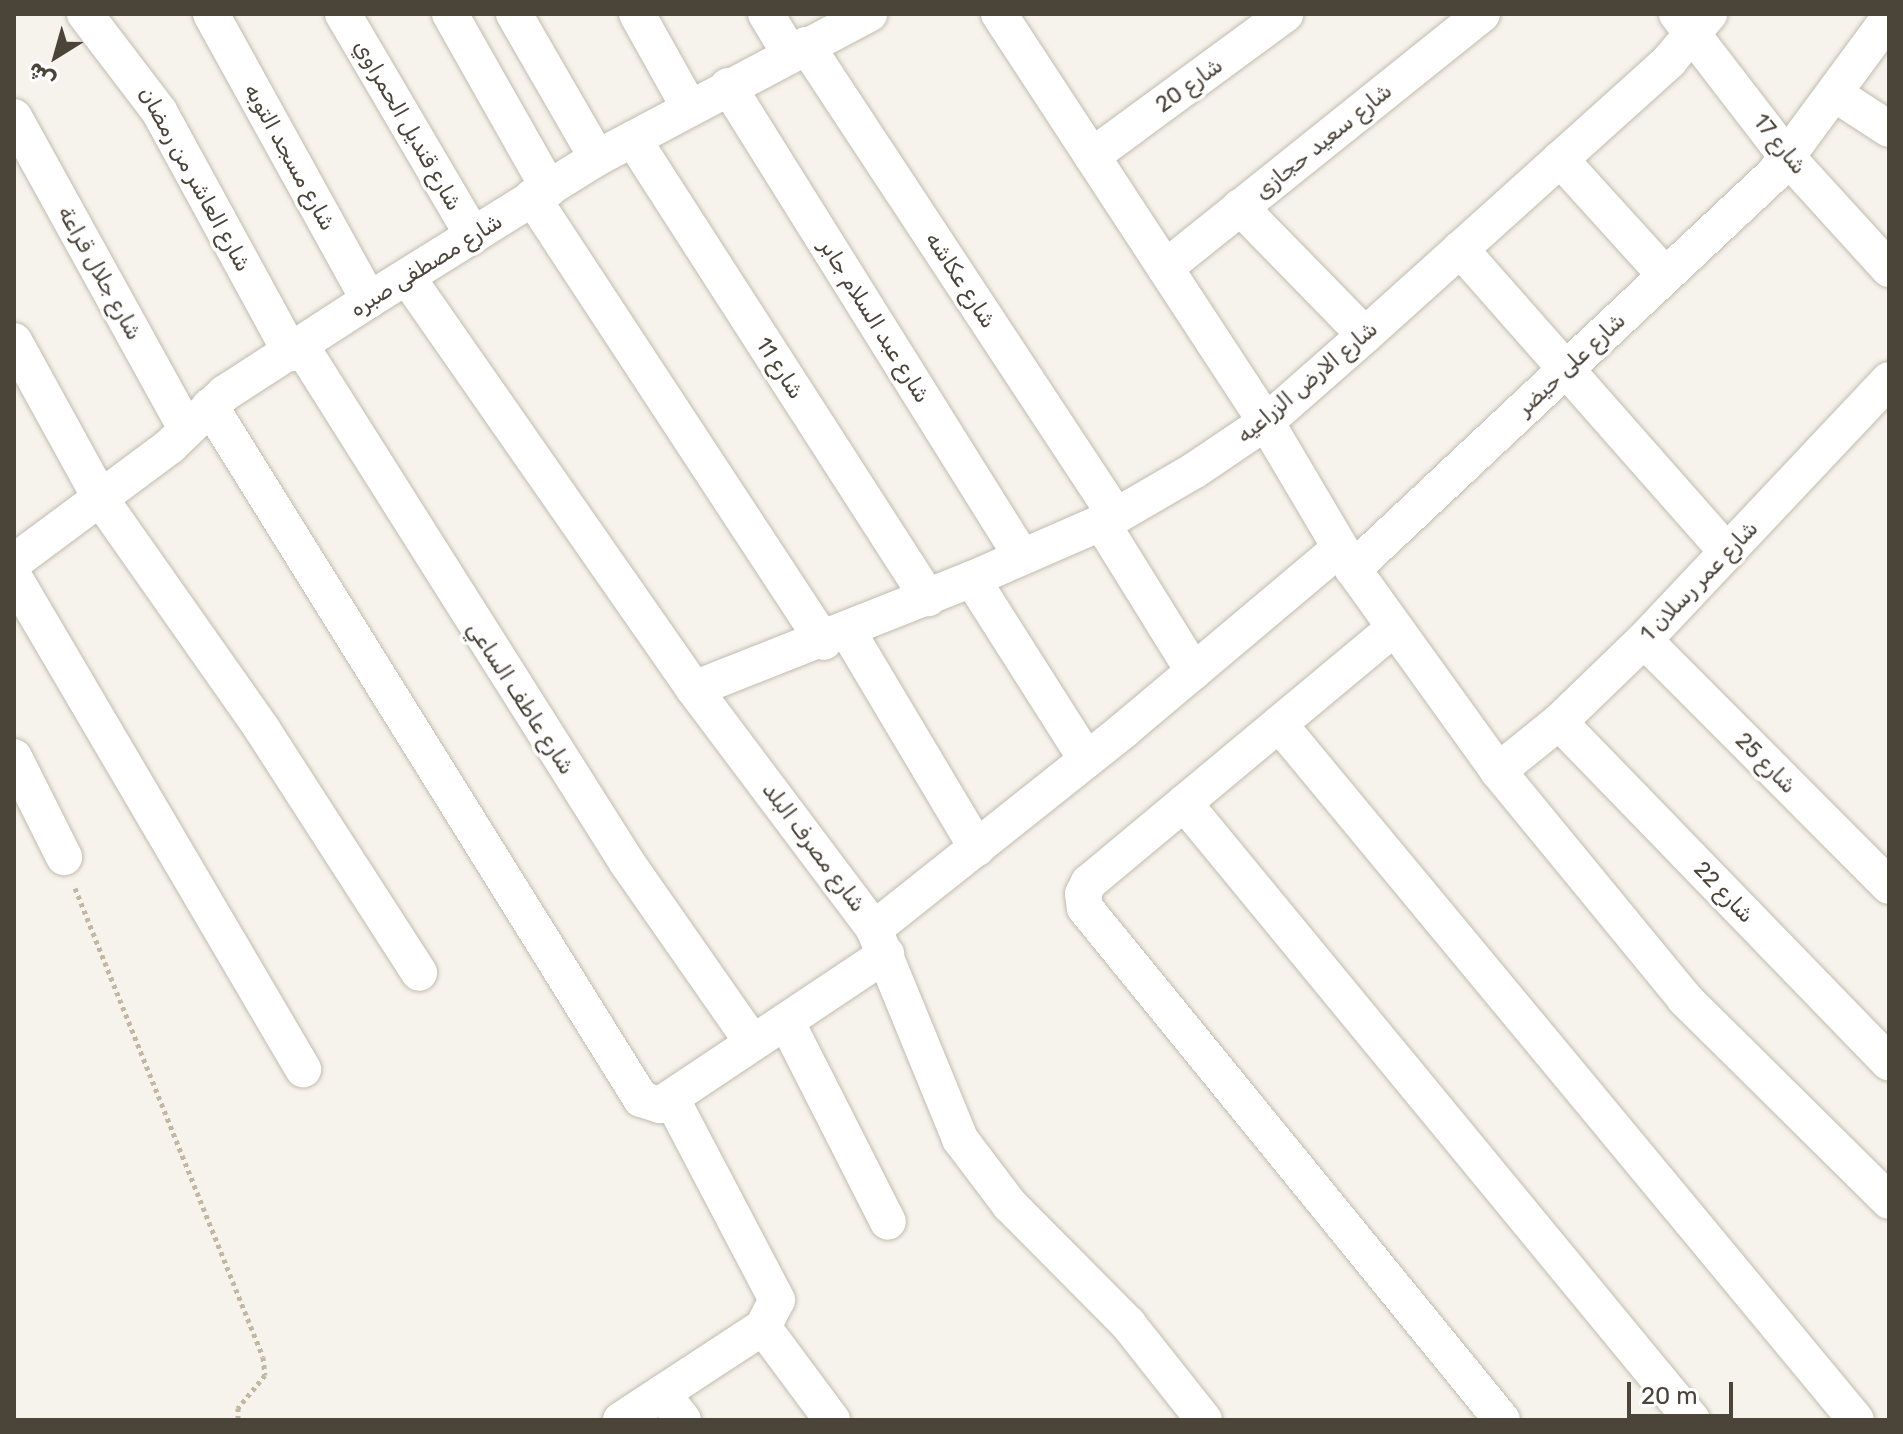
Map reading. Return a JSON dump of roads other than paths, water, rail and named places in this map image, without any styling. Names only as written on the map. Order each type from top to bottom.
[{"type":"street","name":"شارع العاشر من رمضان","points":[[85,14],[159,111],[296,350]]},
{"type":"street","name":"شارع مسجد التوبه","points":[[211,14],[369,300]]},
{"type":"street","name":"شارع قنديل الحمراوي","points":[[343,14],[473,236]]},
{"type":"street","points":[[450,14],[540,193],[977,848]]},
{"type":"street","points":[[514,14],[597,158]]},
{"type":"street","points":[[637,14],[689,107]]},
{"type":"street","name":"شارع عكاشه","points":[[766,14],[798,49],[1108,519],[1194,672]]},
{"type":"street","name":"شارع مصطفى صبره","points":[[14,562],[102,501],[198,417],[369,300],[597,158],[869,14]]},
{"type":"street","points":[[999,14],[1266,422],[1346,558],[1393,629],[1498,771],[1685,999],[1889,1201]]},
{"type":"street","name":"شارع 20","points":[[1092,156],[1285,14]]},
{"type":"street","name":"شارع سعيد حجازى","points":[[1165,268],[1482,14]]},
{"type":"street","name":"شارع على حيضر","points":[[671,1098],[786,1021],[880,942],[977,848],[1194,672],[1346,558],[1566,369],[1788,158],[1889,18]]},
{"type":"street","name":"شارع 17","points":[[1694,21],[1788,158],[1889,269]]},
{"type":"street","name":"شارع الارض الزراعيه","points":[[694,689],[928,598],[1108,519],[1266,422],[1560,159],[1694,21]]},
{"type":"street","name":"شارع عبد السلام جابر","points":[[728,86],[1022,557]]},
{"type":"street","points":[[1835,94],[1889,129]]},
{"type":"street","name":"شارع جلال قراعة","points":[[14,117],[198,417],[641,1099],[652,1106],[671,1098]]},
{"type":"street","name":"شارع 11","points":[[633,139],[928,598]]},
{"type":"street","points":[[1560,159],[1665,275]]},
{"type":"street","points":[[1240,207],[1365,335]]},
{"type":"street","points":[[1460,249],[1727,552]]},
{"type":"street","name":"شارع مصرف البلد","points":[[407,277],[694,689],[880,942],[960,1139],[1010,1205],[1128,1324],[1204,1420]]},
{"type":"street","points":[[14,341],[102,501],[262,729],[419,973]]},
{"type":"street","name":"شارع عاطف الساعي","points":[[296,350],[628,864],[752,1042]]},
{"type":"street","name":"شارع عمر رسلان 1","points":[[1498,771],[1559,722],[1644,640],[1727,552],[1885,395]]},
{"type":"street","points":[[14,577],[303,1069]]},
{"type":"street","points":[[972,579],[1087,760]]},
{"type":"street","points":[[1393,629],[1089,882],[1083,894],[1085,908],[1502,1420]]},
{"type":"street","name":"شارع 25","points":[[1644,640],[1889,886]]},
{"type":"street","name":"شارع 22","points":[[1559,722],[1889,1062]]},
{"type":"street","points":[[1279,724],[1856,1420]]},
{"type":"street","points":[[14,757],[64,857]]},
{"type":"street","points":[[1184,803],[1692,1420]]},
{"type":"street","points":[[786,1021],[888,1222]]},
{"type":"street","points":[[621,1420],[673,1406],[763,1327],[777,1300],[671,1098]]},
{"type":"street","points":[[763,1327],[832,1420]]}]
